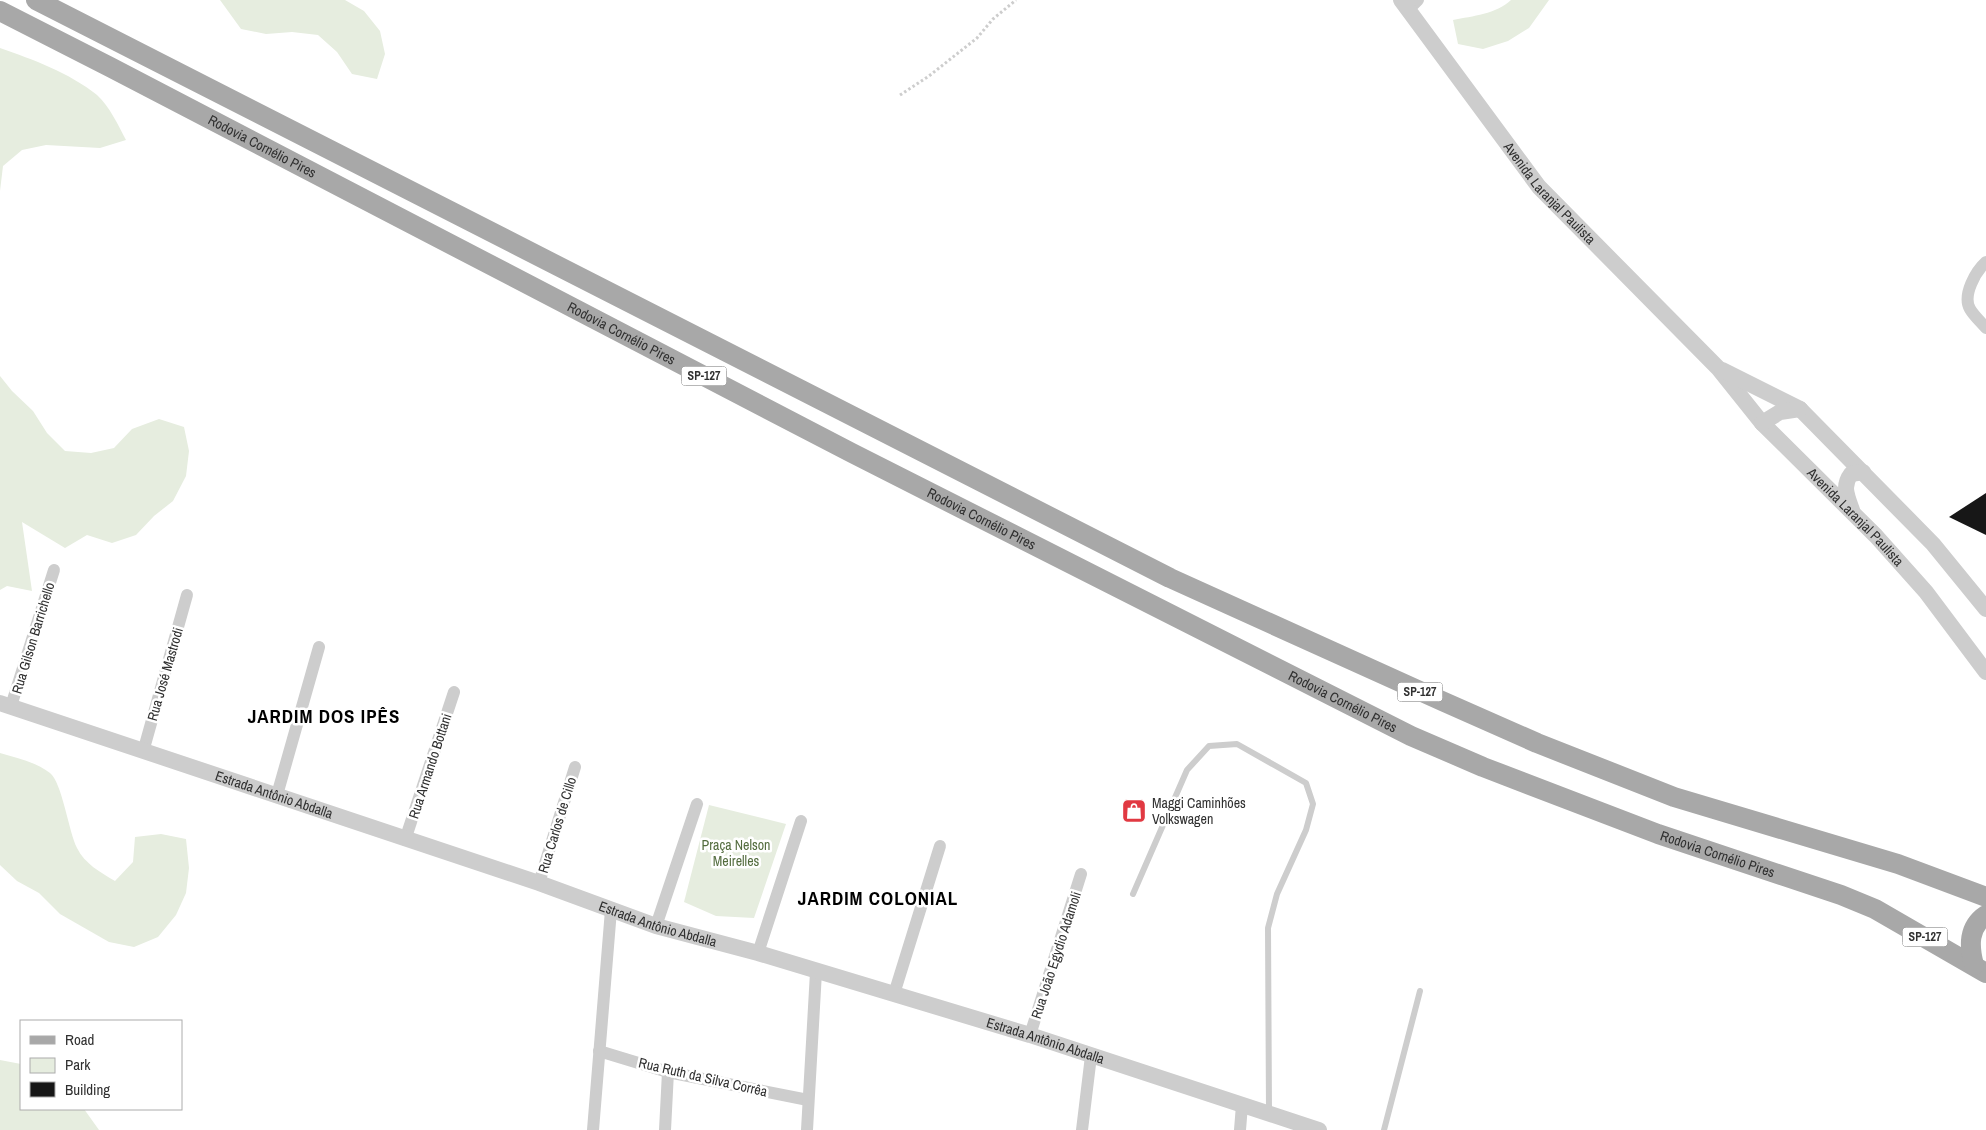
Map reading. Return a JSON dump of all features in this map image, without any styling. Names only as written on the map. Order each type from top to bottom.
[{"type":"main road","name":"Rodovia Cornélio Pires","points":[[36,0],[1170,578],[1442,701],[1674,798],[1888,861],[1986,897]]},
{"type":"main road","name":"Rodovia Cornélio Pires","points":[[0,11],[852,453],[1411,736],[1483,767],[1658,834],[1841,895],[1875,909],[1980,969]]},
{"type":"main road","points":[[1980,969],[1970,940],[1975,926],[1986,915]]},
{"type":"street","name":"Avenida Laranjal Paulista","points":[[1409,3],[1539,187],[1718,368],[1762,423],[1853,513],[1926,592],[1986,672]]},
{"type":"street","points":[[1986,262],[1981,266],[1968,290],[1969,308],[1986,328]]},
{"type":"street","name":"Avenida Laranjal Paulista","points":[[1718,368],[1800,409],[1933,544],[1986,609]]},
{"type":"street","points":[[1762,423],[1780,412],[1800,409]]},
{"type":"street","points":[[1853,513],[1846,492],[1846,481],[1851,474],[1863,472]]},
{"type":"street","name":"Rua Gilson Barrichello","points":[[6,705],[54,570]]},
{"type":"street","name":"Rua José Mastrodi","points":[[143,752],[187,595]]},
{"type":"street","points":[[277,794],[319,648]]},
{"type":"street","name":"Rua Armando Bottani","points":[[406,840],[454,692]]},
{"type":"street","name":"Estrada Antônio Abdalla","points":[[6,705],[539,883],[656,926],[758,953],[1030,1035],[1319,1130]]},
{"type":"street","name":"Rua Carlos de Cillo","points":[[539,883],[575,768]]},
{"type":"street","points":[[656,926],[696,804]]},
{"type":"street","points":[[758,953],[800,821]]},
{"type":"street","points":[[894,994],[940,846]]},
{"type":"street","name":"Rua João Egydio Adamoli","points":[[1030,1035],[1081,874]]},
{"type":"street","points":[[593,1130],[611,910]]},
{"type":"street","points":[[807,1130],[816,972]]},
{"type":"street","name":"Rua Ruth da Silva Corrêa","points":[[599,1051],[668,1072],[808,1100]]},
{"type":"street","points":[[1082,1130],[1091,1056]]},
{"type":"street","points":[[665,1130],[668,1072]]},
{"type":"street","points":[[1240,1130],[1242,1105]]},
{"type":"lane","points":[[1133,894],[1186,770],[1209,746],[1237,744],[1306,783],[1313,804],[1306,830],[1277,894],[1268,928],[1269,1114]]},
{"type":"lane","points":[[1384,1130],[1420,991]]},
{"type":"path","points":[[900,95],[929,76],[977,38],[993,19],[1016,0]]},
{"type":"green space","points":[[220,0],[345,0],[364,11],[380,31],[385,54],[377,79],[352,74],[337,52],[318,35],[292,32],[266,34],[241,29]]},
{"type":"green space","points":[[1511,0],[1549,0],[1529,28],[1508,41],[1483,49],[1458,44],[1453,20],[1491,11]]},
{"type":"green space","points":[[0,48],[50,67],[97,95],[106,105],[126,140],[100,148],[46,145],[22,150],[3,166],[0,191]]},
{"type":"green space","points":[[0,376],[12,391],[33,411],[47,433],[65,451],[91,453],[114,448],[132,429],[159,419],[184,427],[189,451],[186,476],[173,501],[154,516],[136,535],[112,543],[87,535],[65,548],[22,522],[32,591],[7,586],[0,590]]},
{"type":"green space","points":[[0,753],[33,763],[50,773],[58,786],[74,841],[80,854],[93,867],[115,881],[133,862],[135,837],[161,834],[186,839],[189,868],[186,893],[176,915],[158,937],[134,947],[109,942],[60,914],[39,893],[17,881],[0,865]]},
{"type":"green space","name":"Praça Nelson Meirelles","points":[[709,805],[786,824],[754,918],[716,916],[684,902]]},
{"type":"green space","points":[[0,1060],[20,1064],[20,1110],[85,1110],[99,1130],[0,1130]]},
{"type":"building","points":[[1986,493],[1986,535],[1949,517]]},
{"type":"place","name":"Maggi Caminhões Volkswagen","points":[[1134,811]]},
{"type":"district","name":"JARDIM DOS IPÊS","points":[[324,716]]},
{"type":"district","name":"JARDIM COLONIAL","points":[[878,898]]}]
